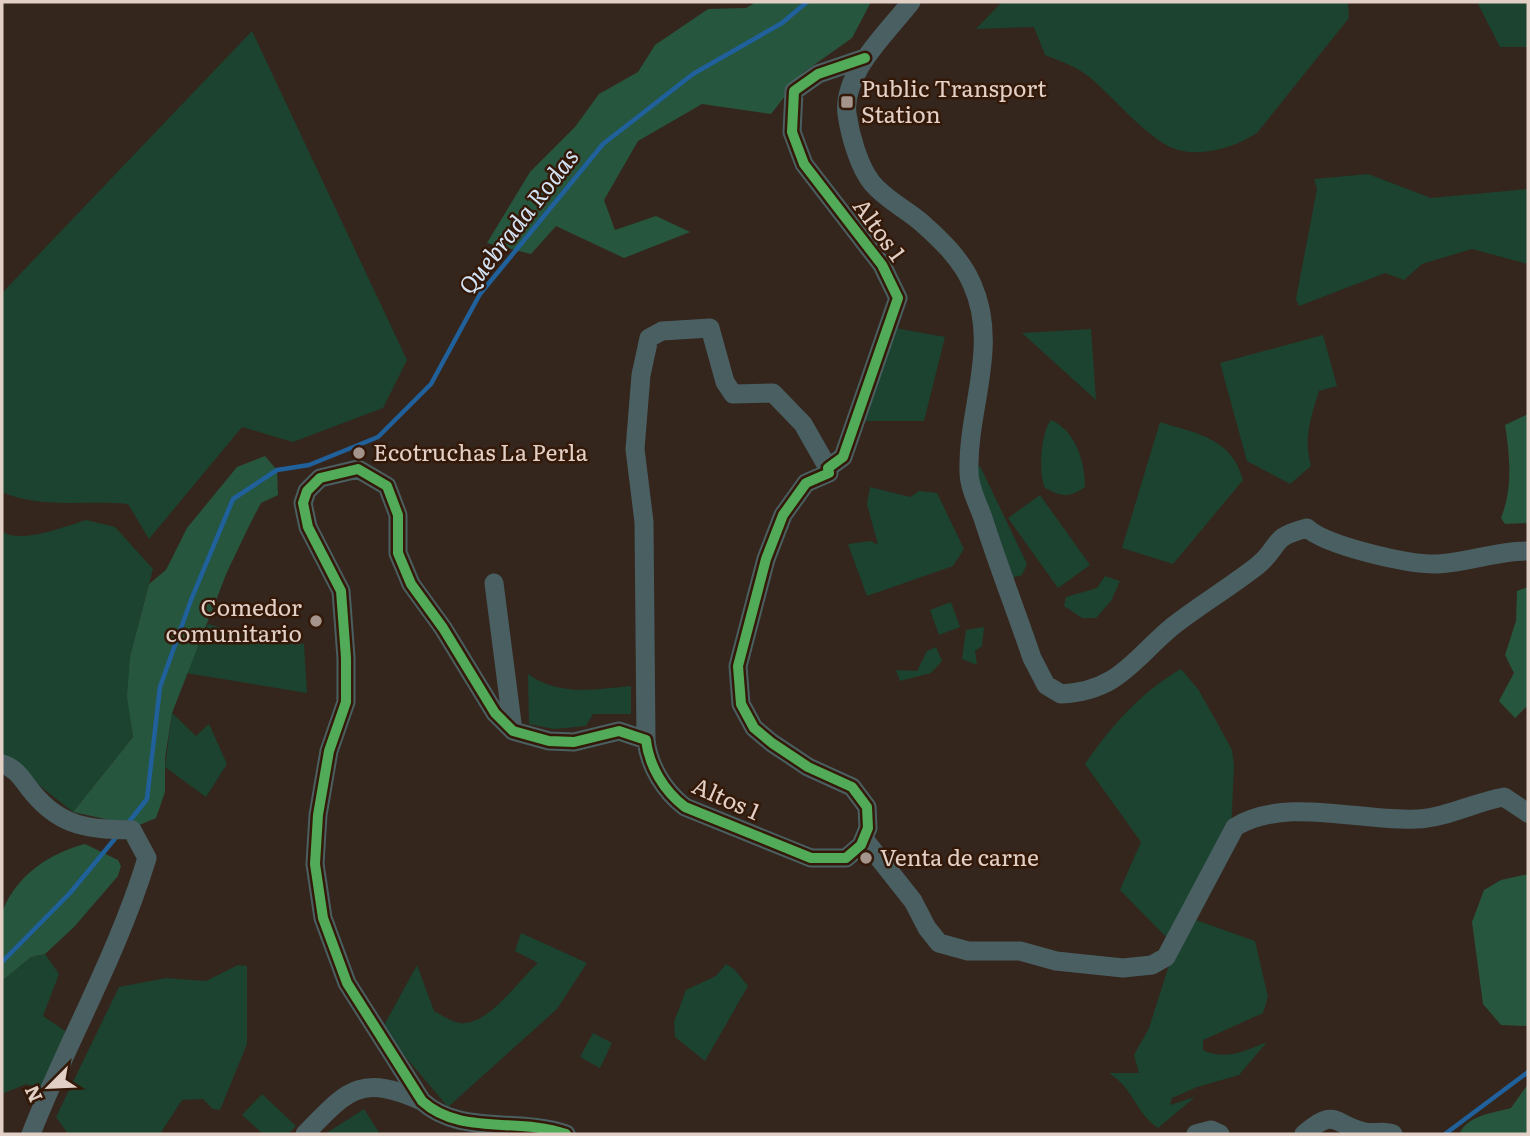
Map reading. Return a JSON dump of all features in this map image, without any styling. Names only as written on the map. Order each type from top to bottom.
[{"type":"street","points":[[911,2],[865,58],[852,79],[847,111],[854,144],[871,182],[892,203],[921,223],[961,262],[980,308],[984,363],[970,437],[968,475],[1032,658],[1046,685],[1061,694],[1102,687],[1135,666],[1171,628],[1260,563],[1282,535],[1292,532],[1307,528],[1318,538],[1336,541],[1355,552],[1391,556],[1421,564],[1441,564],[1509,551],[1528,551]]},
{"type":"street","name":"Altos 1","points":[[828,468],[843,457],[898,298],[882,265],[804,164],[792,132],[793,91],[818,74],[865,58]]},
{"type":"street","name":"Altos 1","points":[[710,328],[725,382],[733,394],[773,393],[803,424],[828,468],[829,473],[806,483],[783,515],[766,559],[738,666],[741,704],[754,728],[808,767],[852,787],[867,807],[868,828],[864,839],[846,858],[811,858],[713,821],[670,796],[648,754],[644,522],[635,449],[641,375],[649,338],[662,331],[710,328]]},
{"type":"street","points":[[422,1101],[348,983],[323,918],[316,864],[318,815],[329,751],[346,702],[346,658],[341,591],[308,527],[303,503],[307,491],[320,478],[358,469],[387,486],[398,515],[398,552],[411,584],[443,628],[495,713],[513,731],[549,741],[574,742],[619,731],[646,740]]},
{"type":"street","points":[[494,583],[513,731]]},
{"type":"street","points":[[2,764],[12,766],[34,795],[72,824],[132,830],[147,858],[135,898],[61,1058],[31,1134]]},
{"type":"street","points":[[864,839],[913,901],[927,928],[939,943],[968,951],[1020,951],[1056,961],[1123,968],[1152,965],[1166,957],[1235,828],[1256,817],[1343,813],[1415,819],[1504,797],[1528,814]]},
{"type":"street","points":[[305,1134],[342,1096],[360,1089],[402,1092],[422,1101],[446,1120],[460,1123],[519,1124],[566,1134]]},
{"type":"street","points":[[1304,1134],[1318,1122],[1336,1118],[1364,1132],[1393,1134]]},
{"type":"street","points":[[1196,1134],[1210,1130],[1220,1134]]},
{"type":"green space","points":[[756,2],[871,2],[852,38],[804,72],[771,114],[702,104],[638,141],[604,200],[615,230],[656,216],[690,232],[624,258],[556,226],[531,254],[487,243],[530,172],[575,127],[599,94],[638,72],[655,45],[708,9],[746,8]]},
{"type":"green space","points":[[1002,2],[1348,2],[1349,18],[1257,133],[1228,147],[1195,152],[1164,144],[1141,127],[1088,76],[1045,55],[1034,27],[976,29]]},
{"type":"green space","points":[[1477,2],[1528,2],[1528,47],[1500,47]]},
{"type":"green space","points":[[252,31],[407,360],[383,408],[293,442],[242,427],[149,539],[128,504],[47,502],[2,492],[2,293]]},
{"type":"green space","points":[[1368,174],[1431,198],[1528,189],[1528,264],[1472,249],[1422,264],[1404,280],[1385,273],[1299,306],[1296,299],[1317,189],[1314,179]]},
{"type":"green space","points":[[895,328],[945,337],[924,421],[865,421]]},
{"type":"green space","points":[[1091,329],[1096,400],[1022,333]]},
{"type":"green space","points":[[1323,335],[1337,386],[1319,391],[1308,437],[1311,466],[1290,484],[1247,461],[1220,363]]},
{"type":"green space","points":[[1528,414],[1528,523],[1505,524],[1501,518],[1509,472],[1505,425]]},
{"type":"green space","points":[[1051,420],[1073,439],[1081,458],[1085,487],[1070,495],[1051,491],[1045,488],[1043,482],[1043,443]]},
{"type":"green space","points":[[1160,422],[1211,439],[1230,454],[1243,480],[1173,564],[1122,548]]},
{"type":"green space","points":[[265,456],[277,470],[278,495],[261,503],[250,524],[227,572],[172,713],[165,758],[165,792],[156,818],[137,826],[73,812],[133,737],[127,697],[130,657],[149,584],[166,570],[187,528],[237,467]]},
{"type":"green space","points":[[980,466],[1027,564],[1022,575],[1011,578],[972,473]]},
{"type":"green space","points":[[870,487],[910,497],[919,491],[937,493],[964,549],[953,566],[867,596],[848,544],[871,541],[878,545],[867,504]]},
{"type":"green space","points":[[1040,495],[1090,565],[1058,588],[1008,518]]},
{"type":"green space","points":[[86,520],[115,527],[153,569],[130,671],[133,737],[73,812],[2,756],[2,531],[10,535],[31,535]]},
{"type":"green space","points":[[1105,576],[1120,581],[1111,601],[1096,618],[1082,618],[1064,606],[1066,597],[1097,588]]},
{"type":"green space","points":[[1528,587],[1528,709],[1526,707],[1515,718],[1499,701],[1514,673],[1505,655],[1516,621],[1517,591]]},
{"type":"green space","points":[[951,602],[960,627],[939,635],[930,610]]},
{"type":"green space","points":[[208,624],[261,639],[304,644],[307,693],[186,673]]},
{"type":"green space","points":[[984,627],[982,646],[975,651],[977,665],[962,659],[966,630]]},
{"type":"green space","points":[[936,647],[942,661],[931,673],[900,681],[896,670],[917,671],[927,651]]},
{"type":"green space","points":[[1181,669],[1198,689],[1232,750],[1234,765],[1231,831],[1167,938],[1120,890],[1141,842],[1085,764],[1105,736],[1140,699]]},
{"type":"green space","points":[[528,674],[552,686],[565,689],[591,690],[631,686],[631,714],[593,714],[586,726],[554,729],[529,724]]},
{"type":"green space","points":[[172,713],[196,736],[209,724],[227,764],[206,797],[165,767]]},
{"type":"green space","points":[[85,844],[118,860],[121,866],[118,876],[74,927],[45,954],[31,957],[2,981],[2,916],[9,897],[36,867],[59,853]]},
{"type":"green space","points":[[1528,874],[1528,1026],[1501,1025],[1483,1004],[1472,922],[1484,890],[1501,880]]},
{"type":"green space","points":[[1193,919],[1255,941],[1268,997],[1263,1013],[1203,1040],[1203,1050],[1227,1055],[1267,1042],[1239,1075],[1197,1087],[1172,1098],[1170,1105],[1195,1097],[1158,1128],[1144,1115],[1124,1086],[1109,1073],[1139,1073],[1134,1055],[1149,1028],[1170,962]]},
{"type":"green space","points":[[521,933],[587,963],[557,1009],[448,1107],[382,1029],[417,965],[434,1011],[460,1023],[481,1018],[502,1001],[538,963],[515,951]]},
{"type":"green space","points":[[45,954],[59,974],[43,1016],[68,1033],[46,1090],[26,1084],[2,1094],[2,981],[31,957]]},
{"type":"green space","points":[[726,964],[734,969],[748,986],[705,1061],[675,1037],[674,1022],[686,990],[716,976]]},
{"type":"green space","points":[[238,965],[247,966],[247,1044],[220,1110],[213,1109],[203,1099],[182,1100],[160,1134],[68,1134],[56,1117],[119,987],[166,978],[206,981]]},
{"type":"green space","points":[[593,1033],[612,1043],[600,1068],[580,1057]]},
{"type":"green space","points":[[1528,1084],[1528,1134],[1459,1134],[1475,1119],[1511,1108]]},
{"type":"green space","points":[[262,1094],[296,1126],[288,1134],[263,1134],[242,1115]]},
{"type":"green space","points":[[364,1109],[380,1134],[325,1134]]},
{"type":"waterway","name":"Quebrada Rodas","points":[[128,823],[147,799],[160,687],[191,600],[233,499],[277,470],[309,465],[378,437],[431,384],[480,294],[603,144],[693,74],[782,23],[807,2]]},
{"type":"waterway","name":"Quebrada Rodas","points":[[2,962],[70,893],[118,835]]},
{"type":"waterway","points":[[1445,1134],[1528,1072]]},
{"type":"cycle path","points":[[566,1134],[547,1129],[471,1122],[437,1112],[422,1101],[347,983],[323,918],[315,864],[318,815],[329,751],[346,702],[341,591],[308,527],[303,503],[307,491],[320,478],[358,469],[387,486],[398,515],[398,553],[411,584],[443,628],[495,713],[513,731],[549,741],[574,742],[619,731],[646,740],[650,759],[659,777],[670,793],[685,807],[811,858],[846,858],[861,845],[868,828],[867,807],[852,787],[808,767],[754,728],[741,704],[738,666],[766,559],[783,515],[806,483],[829,473],[828,468],[843,457],[898,298],[882,265],[804,164],[792,132],[794,91],[818,74],[865,58]]},
{"type":"place","name":"Public Transport Station","points":[[847,102]]},
{"type":"place","name":"Ecotruchas La Perla","points":[[359,453]]},
{"type":"place","name":"Comedor comunitario","points":[[316,621]]},
{"type":"place","name":"Venta de carne","points":[[866,858]]}]
